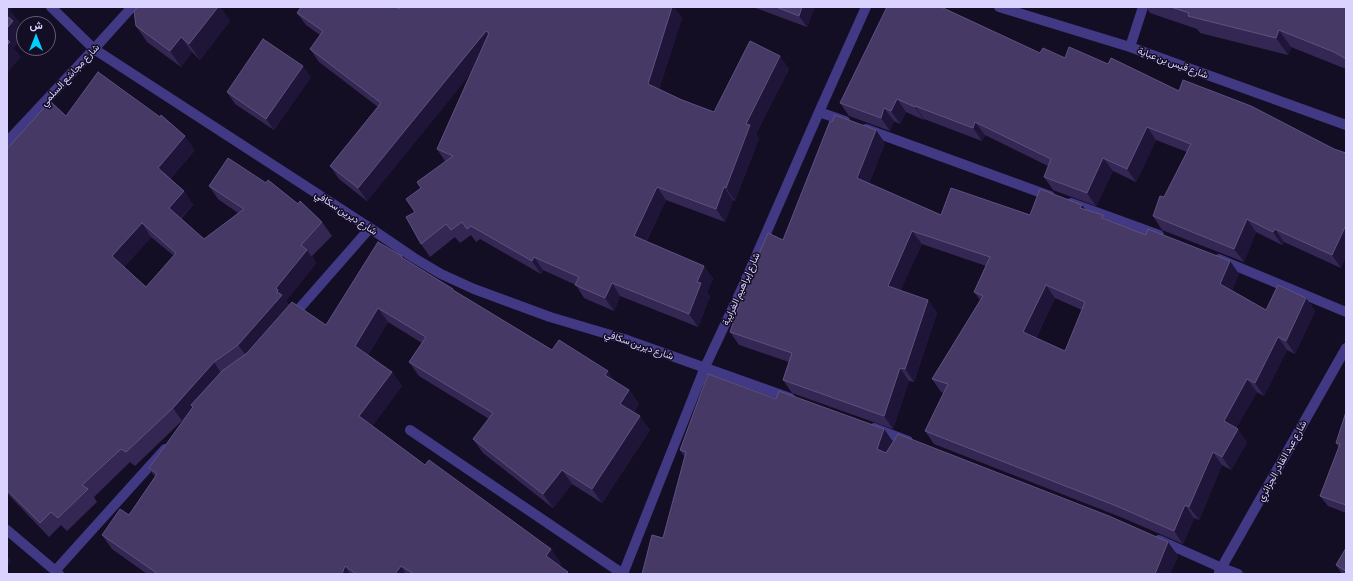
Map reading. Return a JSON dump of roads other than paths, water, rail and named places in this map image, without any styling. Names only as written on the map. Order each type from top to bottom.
[{"type":"street","name":"شارع ديرين سكافي","points":[[51,7],[94,49],[440,274],[474,289],[550,317],[624,339],[801,402]]},
{"type":"street","name":"شارع مجاشع السلمي","points":[[7,142],[132,7]]},
{"type":"street","name":"شارع إبراهيم الغرايبة","points":[[623,574],[705,367],[743,286],[866,7]]},
{"type":"street","name":"شارع قيس بن عباية","points":[[999,7],[1130,47],[1346,125]]},
{"type":"street","points":[[1130,47],[1143,7]]},
{"type":"street","points":[[819,112],[1170,239]]},
{"type":"street","points":[[283,328],[370,228]]},
{"type":"street","points":[[1211,256],[1346,312]]},
{"type":"street","name":"شارع عبد القادر الجزائري","points":[[1220,571],[1346,348]]},
{"type":"street","points":[[867,426],[918,444]]},
{"type":"street","points":[[410,430],[623,574]]},
{"type":"street","points":[[7,530],[57,572],[170,444]]},
{"type":"street","points":[[1147,535],[1220,571],[1238,574]]}]
